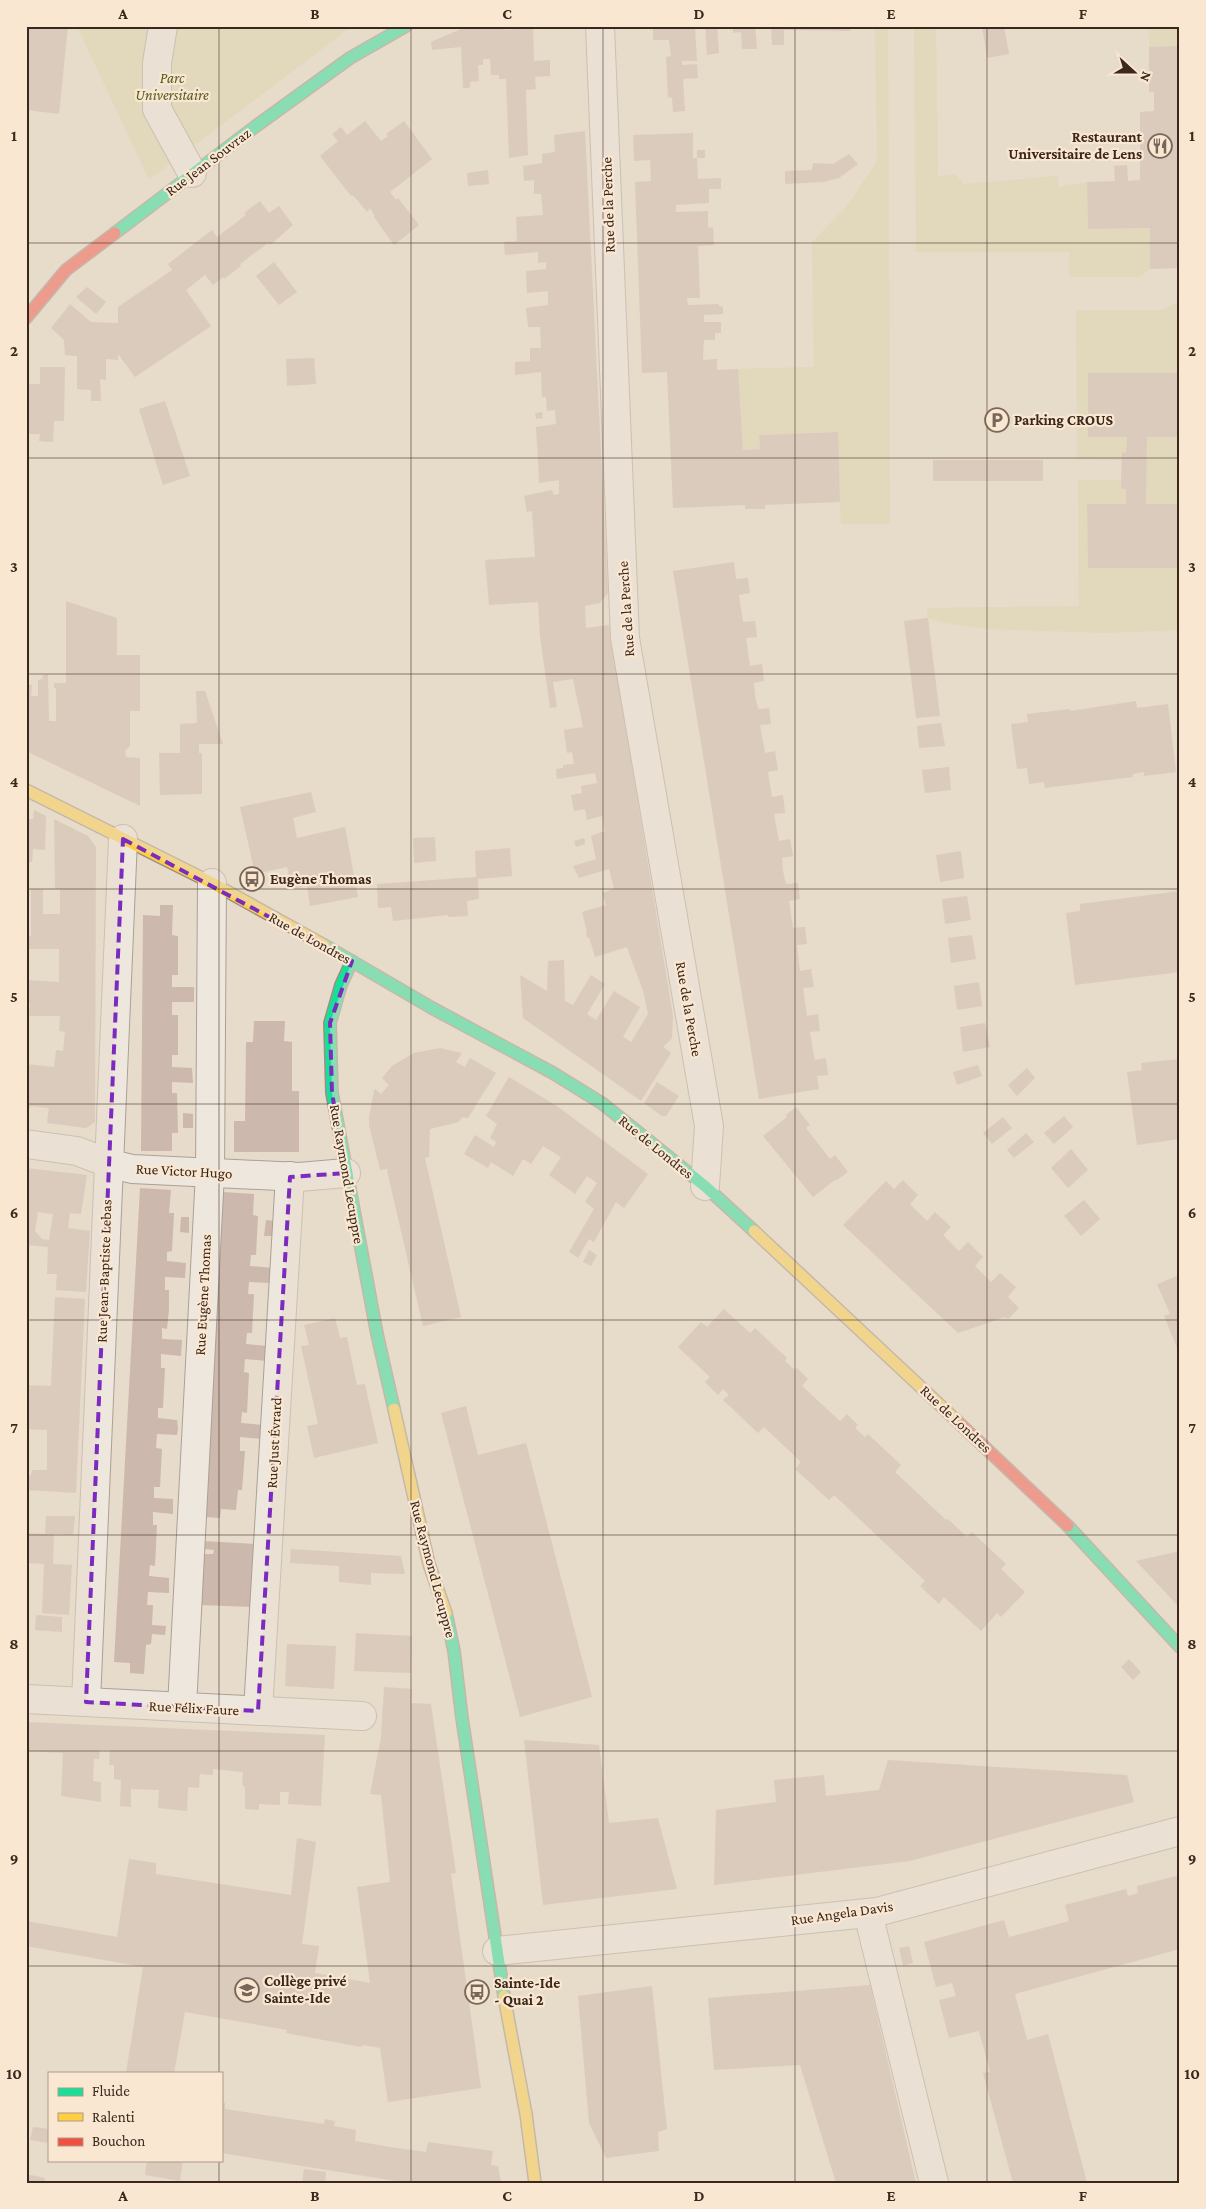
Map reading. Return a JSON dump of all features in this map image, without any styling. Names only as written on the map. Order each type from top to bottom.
[{"type":"street","points":[[163,26],[157,63],[157,109],[192,173]]},
{"type":"street","name":"Rue Jean Souvraz","points":[[26,318],[66,270],[192,173],[350,58],[406,26]]},
{"type":"street","name":"Rue de la Perche","points":[[600,26],[625,638],[709,1126],[705,1186]]},
{"type":"street","name":"Rue de Londres","points":[[26,790],[212,884],[352,961],[432,1008],[554,1073],[603,1104],[705,1186],[1053,1510],[1180,1648]]},
{"type":"street","name":"Rue Jean-Baptiste Lebas","points":[[86,1702],[108,1163],[124,839]]},
{"type":"street","name":"Rue Eugène Thomas","points":[[182,1707],[210,1173],[212,884]]},
{"type":"street","name":"Rue Raymond Lecuppre","points":[[352,961],[341,986],[330,1023],[332,1093],[377,1334],[429,1564],[444,1603],[454,1651],[462,1718],[497,1951],[526,2114],[535,2183]]},
{"type":"street","name":"Rue Victor Hugo","points":[[26,1144],[77,1151],[108,1163],[132,1169],[290,1176],[346,1173]]},
{"type":"street","name":"Rue Just Évrard","points":[[258,1711],[290,1176]]},
{"type":"street","name":"Rue Félix Faure","points":[[26,1699],[362,1716]]},
{"type":"street","name":"Rue Angela Davis","points":[[497,1951],[868,1913],[1180,1832]]},
{"type":"street","points":[[868,1913],[934,2183]]},
{"type":"highlighted area","points":[[123,839],[352,961],[330,1023],[332,1093],[346,1173],[290,1177],[258,1711],[86,1702]]},
{"type":"green space","name":"Parc Universitaire","points":[[77,26],[352,26],[149,180]]},
{"type":"green space","points":[[875,26],[888,26],[890,524],[841,524],[837,432],[759,435],[760,449],[743,450],[738,369],[814,367],[812,242],[848,205],[877,161]]},
{"type":"green space","points":[[914,26],[934,26],[936,35],[938,176],[955,174],[964,184],[1058,176],[1059,187],[1087,182],[1088,229],[1150,228],[1150,269],[1139,277],[1069,277],[1069,252],[916,252]]},
{"type":"green space","points":[[1149,26],[1180,26],[1180,46],[1149,47]]},
{"type":"green space","points":[[1180,301],[1180,373],[1088,373],[1088,436],[1127,437],[1126,453],[1122,452],[1122,460],[1077,459],[1076,310],[1162,310]]},
{"type":"green space","points":[[1147,437],[1180,437],[1180,504],[1146,504]]},
{"type":"green space","points":[[1078,480],[1121,480],[1121,489],[1126,489],[1126,504],[1087,504],[1088,568],[1180,568],[1180,630],[1106,633],[989,629],[945,623],[928,618],[927,608],[1079,606]]},
{"type":"building","points":[[26,26],[68,26],[59,114],[26,110]]},
{"type":"building","points":[[468,26],[504,26],[504,30],[533,28],[534,61],[550,60],[550,76],[535,77],[536,89],[526,90],[528,155],[509,158],[506,79],[499,79],[499,75],[491,75],[490,59],[483,59],[483,65],[478,65],[479,81],[470,82],[470,88],[463,88],[461,47],[432,50],[431,42]]},
{"type":"building","points":[[653,26],[695,26],[697,61],[682,61],[682,65],[697,64],[698,78],[683,79],[685,111],[673,112],[672,98],[668,97],[666,57],[671,56],[669,40],[653,40]]},
{"type":"building","points":[[705,26],[717,26],[719,53],[707,55]]},
{"type":"building","points":[[733,26],[755,26],[757,49],[742,49],[741,32],[733,33]]},
{"type":"building","points":[[771,26],[850,26],[850,31],[784,30],[784,45],[772,45]]},
{"type":"building","points":[[982,26],[1004,26],[1009,54],[987,58]]},
{"type":"building","name":"Restaurant Universitaire de Lens","points":[[1180,46],[1180,268],[1150,269],[1150,228],[1088,229],[1087,182],[1115,181],[1114,166],[1127,165],[1128,181],[1140,180],[1140,112],[1154,111],[1154,92],[1149,92],[1149,47]]},
{"type":"building","points":[[365,121],[381,141],[388,136],[386,134],[404,121],[432,159],[390,192],[396,200],[398,198],[419,225],[394,245],[374,217],[370,208],[367,212],[353,195],[351,196],[320,156],[338,141],[332,134],[341,127],[347,135]]},
{"type":"building","points":[[585,131],[608,593],[600,603],[585,606],[586,628],[609,625],[673,1016],[672,1038],[663,1047],[671,1053],[641,1101],[523,1018],[520,975],[547,991],[548,961],[564,960],[565,1001],[573,1005],[591,975],[605,984],[587,1014],[596,1020],[614,991],[640,1007],[623,1037],[631,1042],[648,1014],[644,994],[627,947],[595,957],[589,937],[587,938],[582,912],[606,905],[602,893],[614,889],[609,869],[579,878],[573,866],[596,859],[591,836],[605,831],[602,816],[587,820],[585,809],[574,811],[571,795],[582,793],[581,786],[597,783],[595,773],[557,779],[556,769],[563,768],[563,765],[574,764],[572,752],[567,753],[564,730],[583,727],[573,679],[553,682],[557,707],[550,708],[540,636],[538,602],[489,605],[485,560],[535,557],[532,511],[527,512],[524,496],[552,490],[554,495],[559,494],[559,480],[539,483],[536,427],[556,424],[555,410],[547,411],[546,397],[542,397],[541,372],[515,375],[515,362],[530,361],[530,348],[541,348],[540,327],[528,327],[526,308],[548,305],[548,291],[527,293],[526,271],[546,269],[546,262],[538,263],[538,252],[505,255],[504,242],[517,241],[516,217],[543,215],[541,194],[534,194],[534,180],[524,181],[523,166],[542,163],[542,154],[555,152],[554,135]]},
{"type":"building","points":[[693,133],[693,158],[697,158],[698,179],[721,178],[721,189],[709,189],[709,203],[676,205],[676,212],[708,211],[708,228],[713,227],[714,245],[698,246],[700,298],[687,298],[688,305],[719,304],[719,306],[723,307],[723,314],[704,315],[704,322],[721,322],[721,333],[715,333],[715,340],[704,340],[703,360],[717,359],[717,370],[738,369],[743,450],[760,449],[759,435],[838,432],[840,502],[765,505],[765,509],[745,509],[745,505],[673,508],[667,372],[642,373],[635,182],[651,181],[650,160],[634,161],[633,135]]},
{"type":"building","points":[[697,150],[705,150],[705,158],[697,158]]},
{"type":"building","points":[[849,154],[858,164],[839,178],[823,182],[785,184],[785,171],[812,170],[813,163],[833,164]]},
{"type":"building","points":[[488,170],[489,184],[468,186],[467,173]]},
{"type":"building","points":[[260,201],[269,213],[279,206],[293,225],[270,245],[268,243],[240,264],[241,266],[224,279],[223,277],[213,285],[205,275],[186,290],[211,326],[135,377],[118,354],[118,360],[106,359],[106,380],[100,379],[101,401],[91,401],[91,390],[77,389],[77,356],[65,355],[64,340],[51,328],[70,304],[91,322],[118,323],[118,307],[172,270],[168,264],[212,230],[217,237],[246,215],[244,213]]},
{"type":"building","points":[[274,262],[297,292],[279,305],[256,276]]},
{"type":"building","points":[[87,287],[106,302],[96,314],[76,297]]},
{"type":"building","points":[[314,358],[316,384],[287,386],[286,359]]},
{"type":"building","points":[[40,367],[65,367],[64,421],[54,421],[53,442],[39,441],[40,434],[26,434],[26,384],[40,384]]},
{"type":"building","points":[[1088,373],[1180,373],[1180,437],[1147,437],[1146,504],[1180,504],[1180,568],[1088,568],[1087,504],[1126,504],[1126,489],[1121,489],[1121,480],[1122,452],[1126,453],[1127,437],[1088,437]]},
{"type":"building","points":[[165,401],[190,476],[163,485],[139,409]]},
{"type":"building","points":[[542,412],[543,418],[536,419],[535,413]]},
{"type":"building","points":[[933,460],[1043,460],[1043,481],[933,481]]},
{"type":"building","points":[[734,562],[736,579],[748,578],[750,593],[739,595],[743,622],[755,621],[757,637],[746,638],[750,666],[762,664],[764,681],[754,683],[755,695],[758,709],[769,708],[771,724],[760,725],[765,753],[775,751],[778,770],[768,772],[772,797],[783,795],[785,813],[774,814],[779,841],[790,839],[793,856],[782,858],[783,871],[786,884],[798,883],[800,899],[789,901],[793,928],[805,927],[807,944],[797,945],[800,971],[811,969],[814,987],[803,988],[807,1016],[818,1014],[820,1031],[810,1032],[812,1045],[815,1060],[826,1058],[828,1075],[817,1076],[819,1089],[759,1099],[673,571]]},
{"type":"building","points":[[66,601],[117,618],[117,655],[140,655],[140,711],[130,711],[130,746],[125,751],[126,757],[140,758],[140,806],[26,751],[26,684],[32,685],[31,696],[38,696],[38,680],[42,679],[43,675],[48,674],[49,721],[56,721],[56,688],[54,688],[54,683],[66,683]]},
{"type":"building","points":[[928,618],[940,716],[916,718],[904,621]]},
{"type":"building","points":[[196,691],[205,691],[223,744],[199,744],[199,753],[202,753],[202,794],[160,795],[159,753],[180,753],[180,724],[197,723]]},
{"type":"building","points":[[1136,701],[1137,708],[1168,704],[1176,772],[1144,776],[1144,772],[1133,774],[1133,777],[1045,788],[1044,782],[1029,784],[1027,768],[1017,769],[1011,724],[1028,722],[1027,714],[1070,709],[1070,711]]},
{"type":"building","points":[[941,723],[945,746],[919,748],[917,726]]},
{"type":"building","points":[[949,767],[951,790],[925,793],[922,770]]},
{"type":"building","points":[[311,792],[316,812],[293,818],[297,838],[345,827],[358,897],[310,906],[307,886],[292,889],[287,867],[255,874],[240,807]]},
{"type":"building","points":[[34,810],[46,816],[45,850],[33,849],[32,862],[26,862],[26,819],[33,819]]},
{"type":"building","points":[[54,819],[88,836],[96,847],[95,1122],[86,1128],[47,1123],[49,1108],[31,1106],[29,1109],[26,1109],[26,1064],[54,1067],[56,1050],[63,1051],[65,1032],[59,1031],[60,1016],[29,1016],[30,1003],[26,1003],[26,980],[59,982],[59,949],[29,949],[29,935],[31,936],[31,889],[43,889],[43,914],[60,914],[60,889],[55,889]]},
{"type":"building","points":[[435,837],[436,861],[414,863],[413,838]]},
{"type":"building","points":[[584,838],[585,844],[576,847],[574,841]]},
{"type":"building","points":[[510,848],[512,876],[478,879],[479,899],[467,901],[468,916],[448,917],[448,915],[393,921],[391,907],[378,908],[377,884],[476,877],[475,851]]},
{"type":"building","points":[[961,851],[964,878],[940,882],[936,855]]},
{"type":"building","points":[[1180,891],[1180,972],[1075,985],[1066,913],[1080,911],[1080,904]]},
{"type":"building","points":[[967,896],[971,920],[945,924],[942,899]]},
{"type":"building","points":[[160,905],[173,905],[172,935],[178,936],[178,975],[172,975],[172,987],[194,987],[194,1002],[172,1002],[172,1015],[178,1015],[178,1055],[172,1055],[172,1067],[192,1068],[193,1083],[172,1082],[172,1093],[177,1093],[178,1133],[172,1133],[172,1151],[141,1151],[143,915],[160,916]]},
{"type":"building","points":[[972,935],[976,959],[951,963],[948,938]]},
{"type":"building","points":[[979,982],[982,1006],[957,1010],[954,986]]},
{"type":"building","points":[[254,1021],[285,1021],[284,1041],[292,1042],[292,1091],[299,1091],[299,1152],[234,1152],[234,1121],[245,1121],[246,1042],[253,1042]]},
{"type":"building","points":[[985,1023],[990,1047],[963,1052],[960,1027]]},
{"type":"building","points":[[440,1048],[462,1053],[456,1062],[465,1067],[470,1058],[496,1073],[468,1118],[462,1117],[459,1122],[430,1129],[429,1157],[425,1158],[461,1317],[423,1326],[387,1169],[380,1170],[369,1125],[369,1116],[374,1091],[375,1089],[381,1094],[389,1085],[382,1078],[392,1066],[414,1053]]},
{"type":"building","points":[[1180,1059],[1180,1139],[1137,1145],[1127,1072],[1142,1070],[1141,1063]]},
{"type":"building","points":[[978,1065],[982,1076],[957,1085],[953,1072]]},
{"type":"building","points":[[1027,1068],[1035,1078],[1017,1096],[1008,1085]]},
{"type":"building","points":[[509,1077],[557,1106],[648,1174],[624,1208],[616,1202],[594,1242],[589,1239],[578,1258],[569,1252],[594,1209],[585,1202],[597,1183],[587,1176],[575,1194],[549,1175],[561,1157],[543,1146],[531,1164],[523,1159],[513,1176],[491,1162],[488,1168],[464,1154],[475,1135],[494,1147],[496,1142],[490,1138],[497,1124],[486,1116]]},
{"type":"building","points":[[657,1082],[679,1096],[666,1116],[662,1116],[644,1103]]},
{"type":"building","points":[[796,1107],[810,1125],[806,1128],[830,1159],[835,1155],[848,1172],[813,1197],[763,1136],[787,1117],[786,1115]]},
{"type":"building","points":[[183,1113],[193,1114],[193,1128],[183,1128]]},
{"type":"building","points":[[1064,1116],[1073,1127],[1054,1144],[1044,1133]]},
{"type":"building","points":[[1003,1117],[1012,1128],[992,1144],[983,1133]]},
{"type":"building","points":[[1026,1133],[1034,1142],[1014,1158],[1007,1150]]},
{"type":"building","points":[[1071,1149],[1088,1170],[1068,1188],[1051,1168]]},
{"type":"building","points":[[26,1168],[87,1175],[81,1214],[70,1213],[68,1228],[90,1231],[86,1292],[56,1290],[57,1274],[47,1274],[48,1247],[26,1245]],"holes":[[[38,1212],[53,1214],[49,1240],[42,1239],[35,1231]]]},
{"type":"building","points":[[903,1180],[918,1195],[910,1204],[927,1221],[935,1212],[951,1227],[943,1235],[959,1251],[968,1242],[983,1257],[975,1266],[991,1282],[1000,1273],[1016,1287],[1008,1297],[1019,1308],[1008,1319],[1005,1317],[958,1333],[843,1225],[886,1181],[894,1189]]},
{"type":"building","points":[[140,1188],[171,1190],[169,1213],[174,1213],[172,1251],[167,1252],[167,1261],[186,1263],[185,1278],[165,1277],[165,1290],[169,1290],[169,1309],[167,1329],[162,1328],[162,1339],[182,1340],[181,1356],[161,1354],[161,1368],[165,1368],[163,1408],[158,1408],[158,1418],[177,1420],[178,1428],[177,1435],[157,1434],[156,1448],[162,1449],[160,1487],[154,1487],[154,1498],[173,1499],[173,1514],[153,1512],[153,1525],[157,1525],[155,1566],[150,1565],[149,1576],[169,1578],[169,1593],[148,1592],[147,1605],[153,1605],[152,1625],[166,1626],[165,1635],[152,1634],[151,1644],[146,1645],[144,1674],[130,1673],[130,1663],[114,1662]]},
{"type":"building","points":[[223,1192],[254,1194],[253,1215],[258,1216],[256,1255],[251,1255],[250,1266],[273,1268],[272,1283],[249,1282],[248,1294],[254,1294],[252,1333],[247,1333],[246,1344],[268,1346],[267,1361],[245,1359],[244,1372],[249,1373],[247,1413],[242,1412],[241,1423],[264,1425],[263,1439],[240,1437],[240,1451],[245,1451],[242,1490],[238,1490],[236,1510],[221,1509],[220,1518],[205,1517]]},
{"type":"building","points":[[1084,1200],[1100,1219],[1081,1236],[1064,1216]]},
{"type":"building","points":[[181,1217],[189,1217],[189,1233],[180,1232]]},
{"type":"building","points":[[266,1220],[275,1221],[274,1236],[264,1236]]},
{"type":"building","points":[[589,1250],[597,1255],[591,1266],[583,1262]]},
{"type":"building","points":[[1180,1275],[1180,1355],[1164,1316],[1170,1314],[1157,1284]]},
{"type":"building","points":[[55,1297],[85,1299],[76,1493],[26,1490],[26,1475],[31,1475],[32,1470],[47,1470],[47,1430],[26,1429],[26,1385],[51,1386]]},
{"type":"building","points":[[724,1309],[750,1333],[755,1328],[787,1358],[785,1361],[795,1370],[797,1368],[808,1379],[802,1386],[840,1421],[847,1414],[858,1425],[855,1428],[865,1437],[868,1434],[901,1465],[895,1472],[946,1520],[948,1519],[967,1537],[972,1532],[1006,1564],[1001,1569],[1025,1592],[1001,1617],[997,1613],[981,1631],[944,1597],[939,1604],[920,1586],[925,1581],[834,1495],[829,1500],[795,1469],[801,1462],[764,1427],[758,1433],[723,1400],[729,1395],[723,1389],[718,1395],[705,1382],[710,1377],[678,1347],[701,1322],[707,1327]]},
{"type":"building","points":[[335,1318],[340,1338],[347,1337],[357,1385],[365,1384],[378,1443],[314,1458],[307,1426],[318,1424],[301,1346],[309,1345],[304,1325]]},
{"type":"building","points":[[466,1406],[478,1455],[526,1443],[592,1697],[520,1717],[441,1413]]},
{"type":"building","points":[[46,1516],[75,1516],[73,1535],[54,1534],[53,1564],[72,1565],[69,1615],[42,1613],[44,1564],[26,1563],[26,1533],[45,1534]]},
{"type":"building","points":[[203,1541],[257,1544],[254,1607],[200,1605],[202,1554],[213,1554],[214,1550],[203,1549]]},
{"type":"building","points":[[291,1549],[401,1556],[405,1574],[371,1573],[371,1585],[339,1582],[339,1566],[290,1563]]},
{"type":"building","points":[[1180,1551],[1180,1608],[1136,1561]]},
{"type":"building","points":[[36,1615],[62,1617],[62,1632],[35,1630]]},
{"type":"building","points":[[356,1633],[412,1636],[411,1673],[354,1671]]},
{"type":"building","points":[[287,1644],[336,1646],[334,1689],[285,1686]]},
{"type":"building","points":[[1129,1659],[1141,1672],[1133,1680],[1121,1667]]},
{"type":"building","points":[[384,1687],[412,1689],[411,1703],[431,1704],[456,1873],[451,1874],[481,2088],[388,2102],[380,2048],[363,2045],[361,2047],[286,2033],[287,2030],[185,2012],[174,2072],[126,2072],[143,1967],[26,1946],[26,1921],[117,1937],[129,1859],[156,1863],[156,1874],[291,1895],[297,1838],[316,1842],[302,1944],[319,1946],[315,1973],[370,1983],[357,1887],[390,1882],[381,1795],[370,1794],[381,1737]]},
{"type":"building","points":[[26,1722],[325,1735],[321,1806],[288,1804],[289,1792],[280,1792],[280,1805],[259,1804],[259,1810],[245,1809],[245,1787],[242,1785],[243,1772],[213,1769],[213,1775],[200,1774],[199,1788],[188,1787],[187,1811],[158,1808],[159,1790],[131,1789],[131,1807],[120,1806],[121,1780],[114,1779],[114,1765],[109,1765],[110,1750],[100,1750],[99,1759],[94,1759],[93,1781],[101,1782],[101,1802],[61,1796],[63,1753],[26,1751]]},
{"type":"building","points":[[524,1740],[599,1745],[609,1823],[658,1818],[677,1889],[543,1905]]},
{"type":"building","points":[[888,1760],[1127,1775],[1134,1802],[910,1861],[714,1885],[716,1810],[776,1802],[774,1780],[824,1775],[826,1796],[879,1790]]},
{"type":"building","points":[[1180,1875],[1180,1949],[1015,1994],[1027,2040],[1048,2034],[1087,2183],[1013,2183],[983,2073],[990,2072],[979,2031],[949,2038],[939,2000],[956,1996],[952,1983],[936,1987],[924,1942],[1004,1920],[1009,1937],[1069,1921],[1065,1905],[1126,1889],[1128,1896],[1138,1893],[1137,1886]]},
{"type":"building","points":[[909,1946],[913,1963],[903,1966],[899,1948]]},
{"type":"building","points":[[870,1985],[916,2183],[836,2183],[800,2065],[714,2070],[708,1998]]},
{"type":"building","points":[[652,1986],[667,2129],[658,2132],[659,2151],[606,2158],[589,2123],[578,1996]]},
{"type":"building","points":[[222,2102],[225,2103],[225,2109],[324,2124],[325,2119],[335,2121],[334,2126],[356,2130],[355,2141],[426,2152],[428,2142],[493,2151],[491,2165],[498,2166],[501,2183],[408,2183],[222,2153]]},
{"type":"building","points":[[33,2127],[48,2129],[48,2143],[30,2140]]},
{"type":"building","points":[[147,2162],[183,2162],[180,2181],[145,2175]]},
{"type":"building","points":[[304,2169],[326,2172],[325,2183],[302,2183]]},
{"type":"building","points":[[26,2174],[45,2178],[44,2183],[26,2183]]},
{"type":"traffic: fast","points":[[115,233],[256,126],[350,58],[406,26]]},
{"type":"traffic: fast","points":[[324,945],[432,1008],[553,1073],[603,1104],[706,1187],[754,1231]]},
{"type":"traffic: fast","points":[[352,961],[341,985],[330,1023],[332,1093],[377,1334],[394,1409]]},
{"type":"traffic: fast","points":[[1068,1526],[1180,1647]]},
{"type":"traffic: fast","points":[[446,1613],[454,1651],[462,1718],[504,1996]]},
{"type":"traffic: slow","points":[[26,790],[212,883],[324,945]]},
{"type":"traffic: slow","points":[[754,1231],[957,1421]]},
{"type":"traffic: slow","points":[[394,1409],[429,1564],[446,1613]]},
{"type":"traffic: slow","points":[[504,1996],[526,2114],[535,2183]]},
{"type":"traffic: jam","points":[[26,318],[66,270],[115,233]]},
{"type":"traffic: jam","points":[[957,1421],[1068,1526]]},
{"type":"place","name":"Restaurant Universitaire de Lens","points":[[1160,146]]},
{"type":"place","name":"Parking CROUS","points":[[997,420]]},
{"type":"place","name":"Eugène Thomas","points":[[252,879]]},
{"type":"place","name":"Collège privé Sainte-Ide","points":[[247,1990]]},
{"type":"place","name":"Sainte-Ide - Quai 2","points":[[477,1992]]}]
